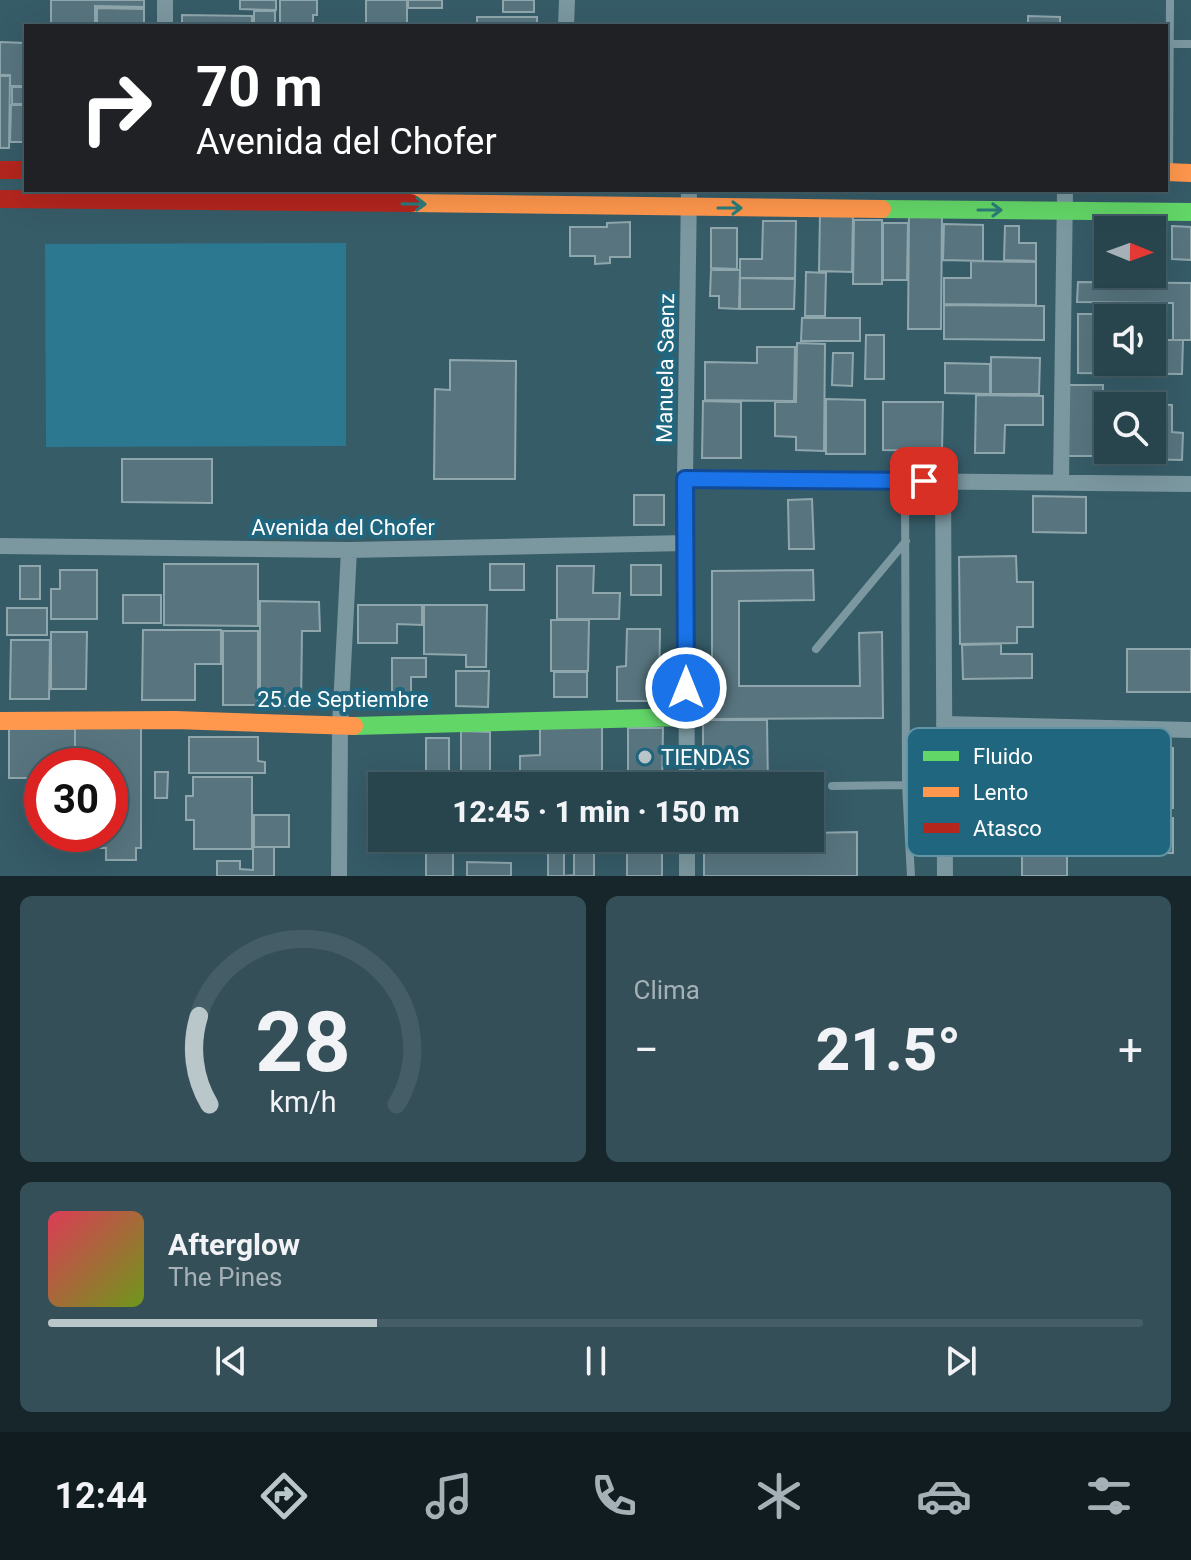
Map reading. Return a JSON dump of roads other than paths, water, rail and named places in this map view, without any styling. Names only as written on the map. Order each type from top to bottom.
[{"type":"street","points":[[165,0],[165,24]]},
{"type":"street","points":[[566,24],[567,0]]},
{"type":"street","points":[[0,170],[24,170]]},
{"type":"street","points":[[1168,172],[1191,173]]},
{"type":"street","points":[[1061,482],[1065,192]]},
{"type":"street","points":[[0,199],[689,199],[1191,212]]},
{"type":"street","name":"Manuela Saenz","points":[[687,772],[685,479],[689,199]]},
{"type":"street","points":[[685,479],[1191,484]]},
{"type":"street","points":[[943,480],[944,728]]},
{"type":"street","name":"Avenida del Chofer","points":[[0,546],[349,550],[686,543]]},
{"type":"street","points":[[339,876],[340,726],[349,550]]},
{"type":"street","name":"25 de Septiembre","points":[[0,721],[175,720],[340,726],[686,717]]},
{"type":"street","points":[[944,724],[1109,728]]},
{"type":"street","points":[[1171,730],[1191,730]]},
{"type":"street","points":[[687,852],[687,876]]},
{"type":"street","points":[[945,856],[945,876]]},
{"type":"lane","points":[[1168,108],[1170,0]]},
{"type":"lane","points":[[1169,44],[1191,44]]},
{"type":"lane","points":[[905,481],[907,803]]},
{"type":"lane","points":[[816,649],[907,540]]},
{"type":"lane","points":[[832,786],[906,785]]},
{"type":"lane","points":[[910,856],[911,876]]},
{"type":"place","name":"TIENDAS","points":[[645,757]]}]
